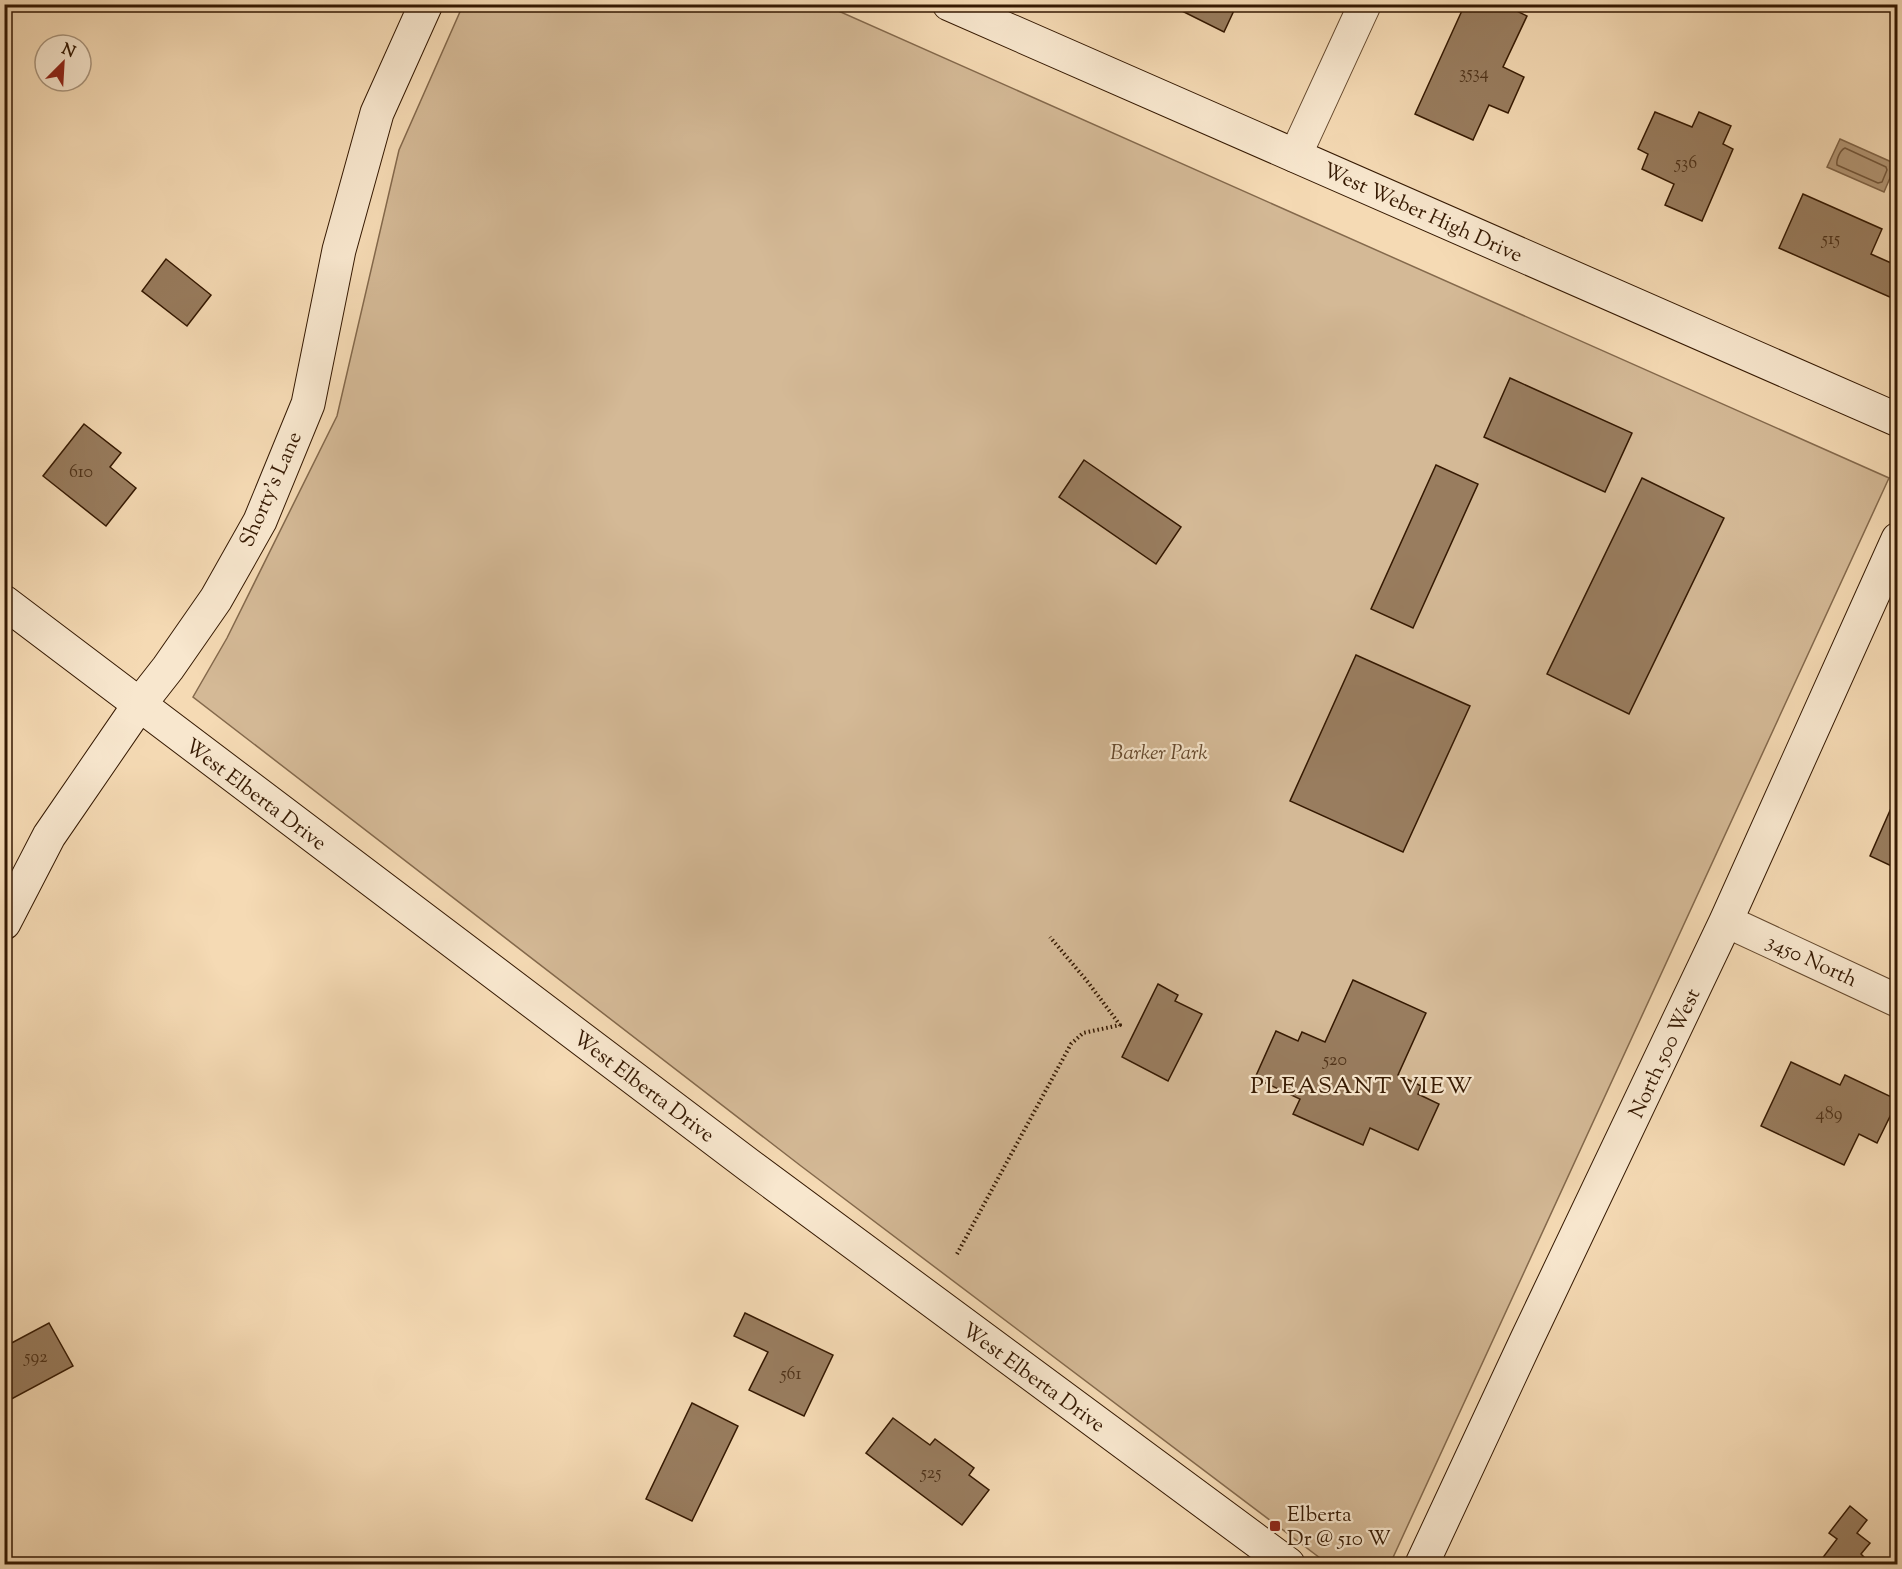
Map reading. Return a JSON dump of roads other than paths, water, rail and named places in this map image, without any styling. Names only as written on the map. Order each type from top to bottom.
[{"type":"street","name":"Shorty's Lane","points":[[4,923],[49,836],[139,705],[216,599],[260,521],[308,405],[339,250],[377,113],[426,4]]},
{"type":"street","name":"West Weber High Drive","points":[[949,4],[1898,420]]},
{"type":"street","points":[[1295,156],[1365,4]]},
{"type":"street","name":"North 500 West","points":[[1422,1564],[1726,921],[1898,538]]},
{"type":"street","name":"West Elberta Drive","points":[[4,602],[778,1187],[1288,1564]]},
{"type":"street","name":"3450 North","points":[[1726,921],[1898,1000]]},
{"type":"water","points":[[1840,139],[1896,164],[1884,192],[1827,167]]},
{"type":"place","name":"Elberta Dr @ 510 W","points":[[1275,1526]]},
{"type":"district","name":"PLEASANT VIEW","points":[[1362,1085]]},
{"type":"park label","name":"Barker Park","points":[[1159,752]]}]
